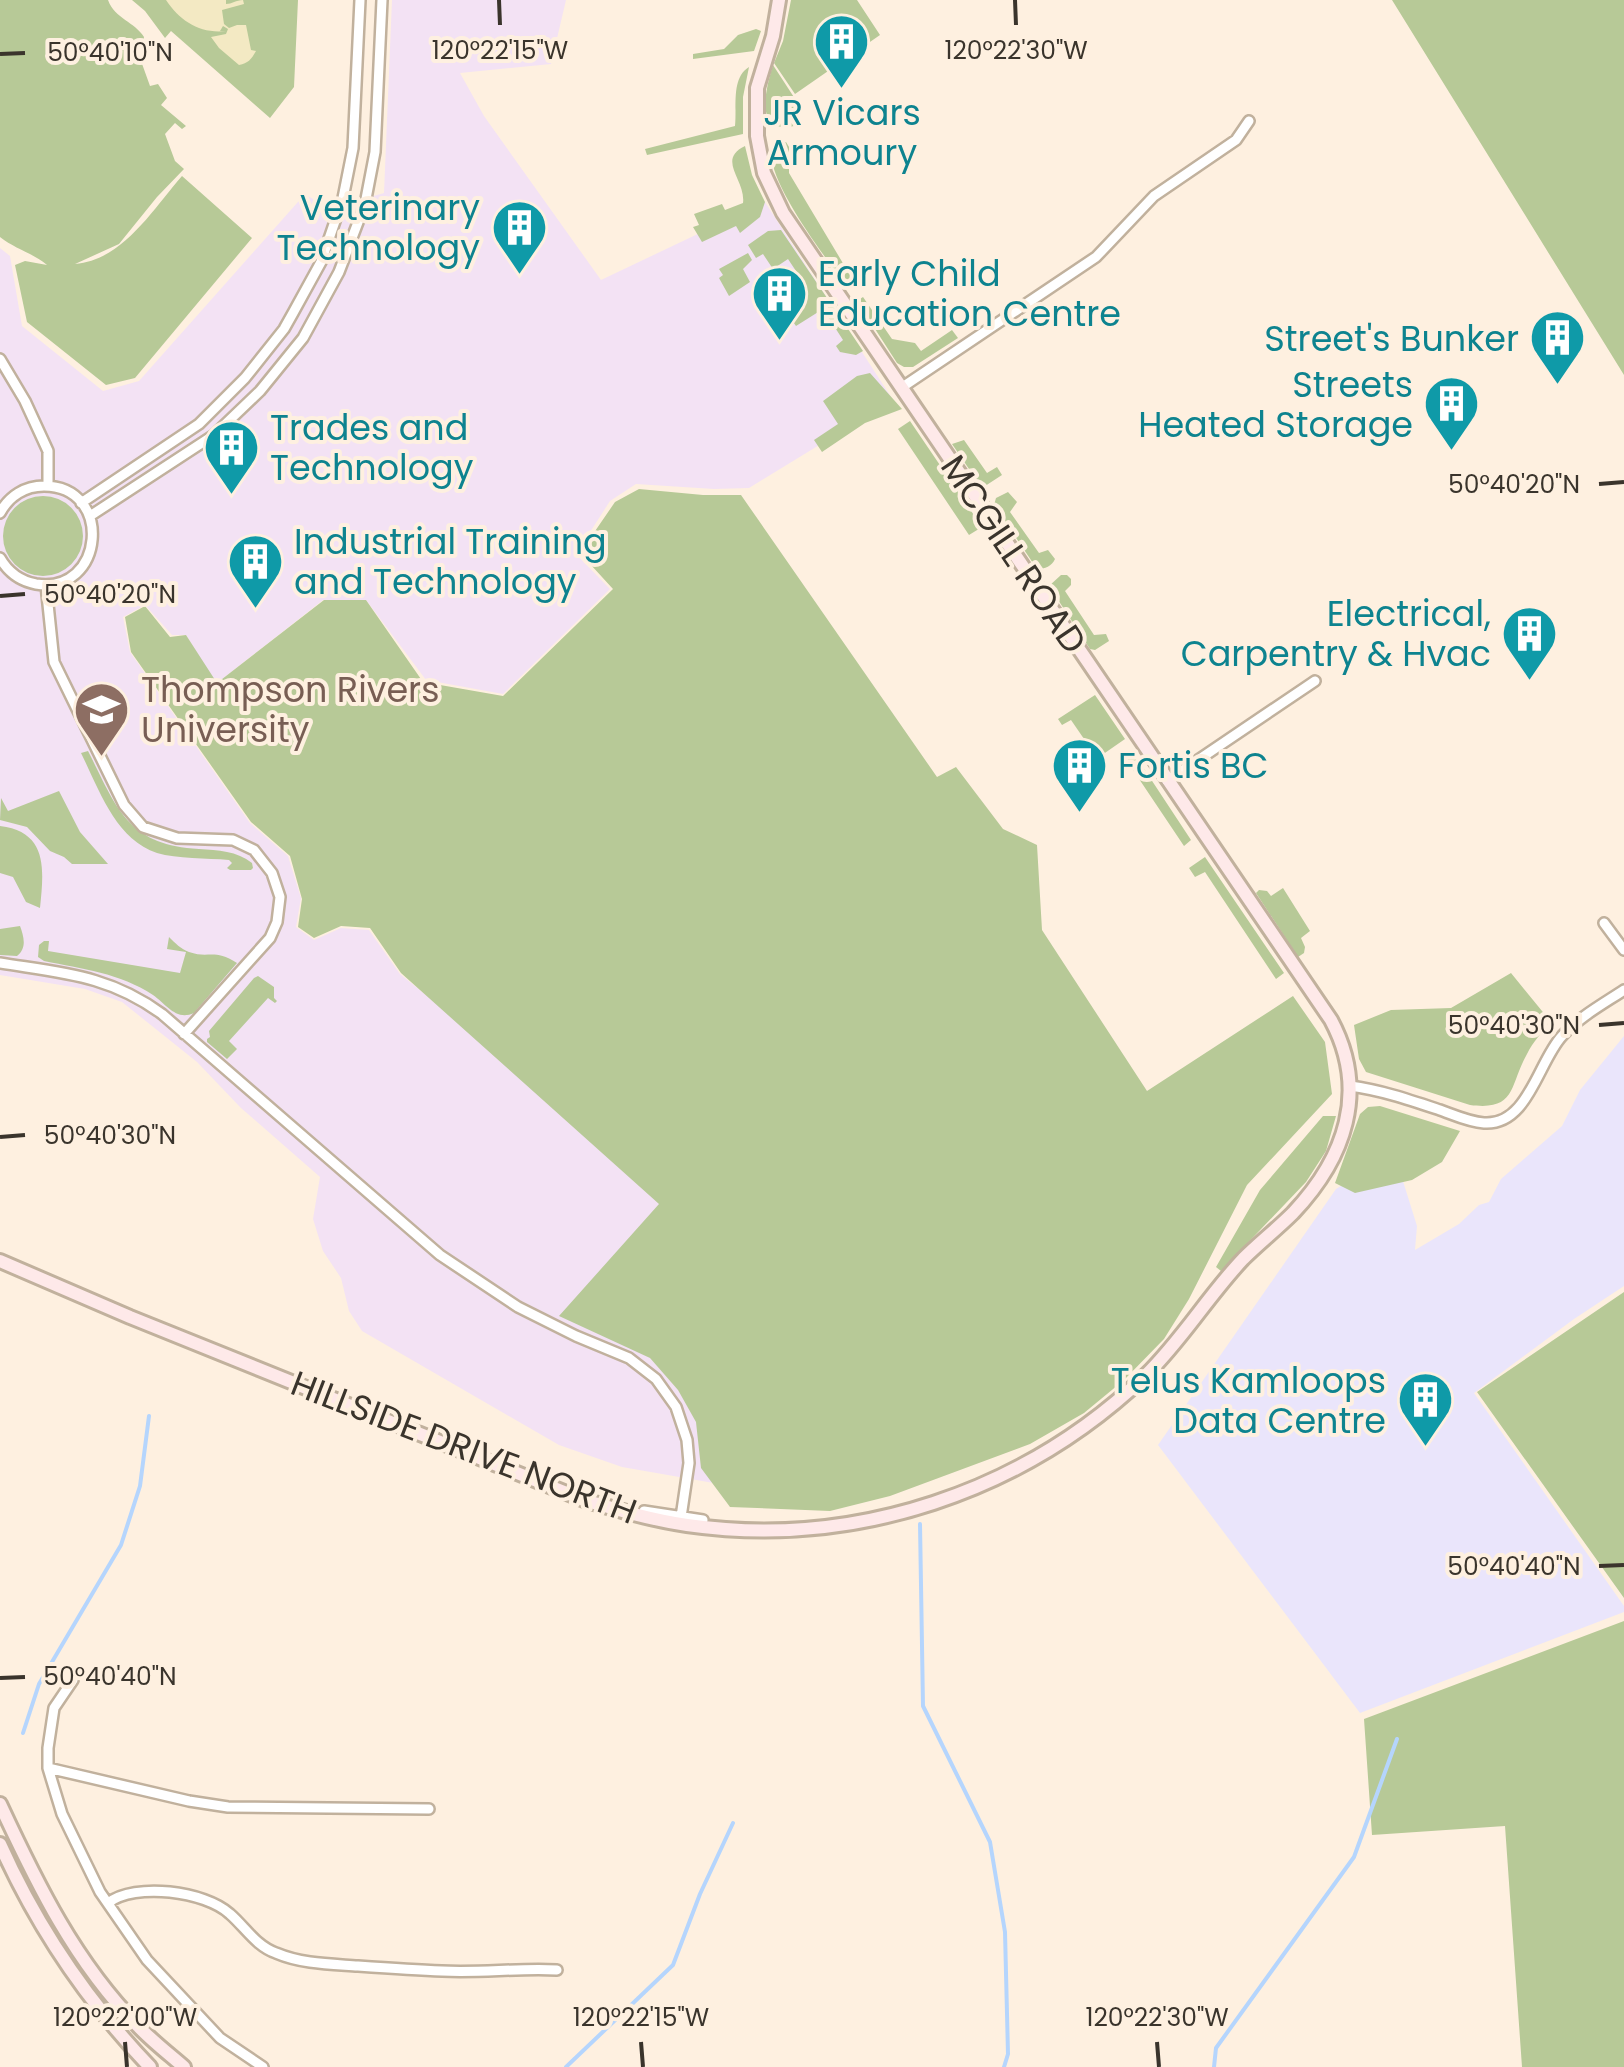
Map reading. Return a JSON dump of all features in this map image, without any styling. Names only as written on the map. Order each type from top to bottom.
[{"type":"street","points":[[82,503],[199,424],[245,378],[293,313],[321,262],[343,198],[353,148],[360,0]]},
{"type":"street","points":[[90,516],[214,435],[260,390],[304,338],[339,272],[366,204],[375,152],[382,0]]},
{"type":"street","name":"MCGILL ROAD","points":[[779,0],[757,88],[757,136],[764,173],[782,213],[1332,1020],[1344,1050],[1350,1086]]},
{"type":"street","points":[[901,388],[1096,257],[1154,196],[1236,140],[1249,121]]},
{"type":"street","points":[[0,359],[26,400],[48,450],[48,486]]},
{"type":"street","points":[[0,513],[22,490],[48,486],[72,494],[82,503],[94,532],[86,562],[62,582],[31,583],[16,577],[0,558]]},
{"type":"street","points":[[46,585],[54,662],[124,805],[143,826],[177,838],[233,840],[254,850],[272,873],[280,897],[277,922],[270,938],[184,1034]]},
{"type":"street","points":[[1167,781],[1316,681]]},
{"type":"street","points":[[1604,923],[1624,950]]},
{"type":"street","points":[[0,963],[82,976],[117,986],[142,1000],[432,1250],[518,1307],[629,1358],[656,1380],[676,1407],[687,1440],[689,1462],[681,1517]]},
{"type":"street","points":[[1350,1086],[1394,1095],[1476,1122],[1500,1121],[1520,1107],[1548,1055],[1567,1030],[1624,990]]},
{"type":"street","name":"HILLSIDE DRIVE NORTH","points":[[0,1261],[130,1318],[584,1500],[688,1525],[754,1530],[849,1524],[924,1507],[996,1480],[1082,1428],[1126,1393],[1158,1363],[1236,1267],[1322,1178],[1345,1126],[1350,1086]]},
{"type":"street","points":[[617,1509],[734,1523],[754,1530]]},
{"type":"street","points":[[74,1680],[54,1708],[48,1748],[48,1768],[62,1814],[108,1902],[147,1960],[220,2038],[263,2067]]},
{"type":"street","points":[[48,1768],[228,1806],[429,1809]]},
{"type":"street","points":[[0,1804],[46,1900],[80,1957],[138,2027],[184,2067]]},
{"type":"street","points":[[0,1844],[31,1907],[67,1966],[150,2067]]},
{"type":"street","points":[[108,1902],[118,1895],[135,1892],[168,1892],[208,1900],[228,1911],[270,1952],[300,1962],[445,1972],[557,1970]]},
{"type":"shaded area","name":"Thompson Rivers University","points":[[392,0],[566,0],[551,64],[460,73],[484,116],[601,280],[765,202],[893,400],[749,488],[636,484],[610,501],[576,554],[610,589],[503,694],[426,680],[366,600],[323,600],[216,684],[186,635],[172,635],[145,605],[123,617],[130,652],[250,823],[288,856],[301,898],[296,927],[314,940],[341,928],[369,930],[400,974],[678,1198],[742,1488],[622,1467],[559,1445],[362,1331],[349,1311],[341,1278],[323,1251],[313,1219],[320,1177],[241,1108],[197,1062],[122,1002],[85,989],[0,975],[0,248],[10,256],[22,326],[103,391],[139,381],[305,194],[329,209],[384,193]]},
{"type":"shaded area","points":[[1624,1036],[1624,1286],[1474,1393],[1624,1606],[1624,1612],[1360,1713],[1158,1445],[1336,1189],[1356,1177],[1402,1178],[1417,1226],[1415,1250],[1489,1202],[1501,1179],[1562,1126],[1580,1090]]},
{"type":"green space","points":[[0,0],[108,0],[115,12],[144,37],[136,47],[150,86],[158,84],[167,98],[161,105],[186,126],[182,129],[175,123],[165,134],[175,161],[184,169],[119,244],[75,264],[108,253],[122,243],[182,176],[252,238],[135,378],[106,385],[27,322],[15,265],[25,261],[47,265],[0,237]]},
{"type":"green space","points":[[132,0],[298,0],[294,87],[270,118],[171,31],[165,38]]},
{"type":"green space","points":[[791,0],[857,0],[880,35],[795,94],[774,63]]},
{"type":"green space","points":[[1392,0],[1624,0],[1624,375]]},
{"type":"green space","points":[[761,31],[754,51],[693,59],[693,54],[724,49],[738,35]]},
{"type":"green space","points":[[773,65],[801,108],[794,126],[772,124],[767,117],[766,97]]},
{"type":"green space","points":[[749,67],[743,97],[743,134],[647,155],[645,149],[735,126],[737,85]]},
{"type":"green space","points":[[786,142],[789,147],[789,173],[853,280],[846,286],[785,195],[772,158],[773,145]]},
{"type":"green space","points":[[745,146],[752,175],[765,202],[760,217],[740,233],[736,226],[702,242],[693,227],[699,225],[694,214],[722,204],[725,210],[743,203],[732,164]]},
{"type":"green space","points":[[781,230],[863,351],[856,355],[840,352],[836,346],[843,340],[823,309],[796,326],[787,313],[797,305],[785,278],[790,280],[798,274],[788,259],[773,269],[763,254],[756,258],[748,245],[768,231]]},
{"type":"green space","points":[[748,253],[752,260],[743,269],[750,282],[729,296],[719,278],[723,275],[719,269]]},
{"type":"green space","points":[[863,297],[892,339],[915,343],[921,351],[952,330],[958,338],[913,367],[904,367],[897,363],[857,301]]},
{"type":"green space","points":[[870,373],[902,409],[865,423],[822,452],[814,440],[838,424],[823,401],[857,376]]},
{"type":"green space","points":[[910,421],[982,527],[969,535],[898,429]]},
{"type":"green space","points":[[964,440],[987,473],[997,467],[1002,475],[982,488],[952,444]]},
{"type":"green space","points":[[639,489],[741,495],[937,777],[956,767],[1003,829],[1037,845],[1042,930],[1147,1091],[1293,996],[1325,1042],[1332,1094],[1247,1185],[1189,1299],[1164,1339],[1124,1380],[1084,1413],[1030,1444],[890,1496],[830,1511],[730,1507],[701,1468],[696,1422],[678,1390],[650,1358],[559,1316],[659,1204],[401,973],[370,928],[341,926],[314,938],[298,927],[302,899],[290,856],[251,822],[131,652],[125,617],[145,606],[170,637],[186,635],[217,683],[324,600],[366,600],[423,682],[503,696],[613,589],[580,553],[615,502]]},
{"type":"green space","points":[[1008,492],[1017,502],[1010,512],[1039,553],[1048,550],[1055,559],[1048,567],[1037,569],[994,505],[996,498]]},
{"type":"green space","points":[[43,496],[58,499],[71,508],[80,521],[80,551],[71,564],[58,573],[43,576],[28,573],[15,564],[6,551],[3,536],[6,521],[15,508],[28,499]]},
{"type":"green space","points":[[1061,575],[1071,579],[1065,591],[1094,635],[1106,634],[1109,641],[1095,650],[1090,649],[1049,586]]},
{"type":"green space","points":[[1095,695],[1125,739],[1089,764],[1085,758],[1093,752],[1071,720],[1062,725],[1058,719]]},
{"type":"green space","points":[[88,751],[117,806],[140,831],[175,846],[234,854],[252,863],[253,868],[230,870],[229,860],[174,856],[142,846],[119,825],[102,797],[81,753]]},
{"type":"green space","points":[[1133,752],[1191,840],[1184,846],[1125,758]]},
{"type":"green space","points":[[59,791],[80,832],[108,864],[72,864],[50,851],[27,827],[0,820],[1,798],[8,811]]},
{"type":"green space","points":[[0,826],[16,830],[35,844],[42,866],[40,908],[26,902],[13,877],[0,873]]},
{"type":"green space","points":[[1205,857],[1284,973],[1276,979],[1205,872],[1195,877],[1189,868]]},
{"type":"green space","points":[[1283,888],[1310,931],[1301,938],[1305,947],[1298,957],[1256,893],[1267,891],[1271,896]]},
{"type":"green space","points":[[20,926],[24,942],[20,953],[0,955],[0,929]]},
{"type":"green space","points":[[169,937],[189,952],[223,956],[237,963],[188,1015],[177,1013],[127,982],[38,957],[39,945],[49,941],[48,951],[180,973],[186,952],[167,949]]},
{"type":"green space","points":[[1511,973],[1551,1022],[1529,1050],[1504,1100],[1485,1106],[1470,1105],[1366,1072],[1359,1059],[1354,1025],[1391,1010],[1451,1008]]},
{"type":"green space","points":[[258,976],[274,987],[277,1001],[268,998],[229,1041],[237,1049],[227,1059],[207,1042],[209,1031]]},
{"type":"green space","points":[[1380,1106],[1460,1131],[1442,1162],[1412,1180],[1355,1193],[1335,1183],[1360,1114],[1368,1107]]},
{"type":"green space","points":[[1323,1116],[1336,1116],[1326,1151],[1306,1182],[1221,1271],[1216,1267],[1260,1190]]},
{"type":"green space","points":[[1624,1292],[1624,1598],[1477,1392]]},
{"type":"green space","points":[[1624,1621],[1624,2067],[1522,2067],[1505,1826],[1372,1835],[1364,1719]]},
{"type":"sand","points":[[166,0],[226,0],[226,4],[243,0],[244,4],[222,10],[224,24],[229,28],[246,25],[251,50],[256,51],[239,65],[211,37],[226,34],[228,29],[223,26],[220,31],[208,30],[178,14]]},
{"type":"waterway","points":[[23,1733],[39,1684],[121,1545],[140,1486],[149,1416]]},
{"type":"waterway","points":[[920,1524],[923,1706],[990,1842],[1005,1932],[1008,2054],[1004,2067]]},
{"type":"waterway","points":[[1214,2067],[1216,2048],[1354,1857],[1397,1739]]},
{"type":"waterway","points":[[566,2067],[673,1965],[733,1823]]},
{"type":"place","name":"JR Vicars Armoury","points":[[842,90]]},
{"type":"place","name":"Veterinary Technology","points":[[519,276]]},
{"type":"place","name":"Early Child Education Centre","points":[[779,342]]},
{"type":"place","name":"Street's Bunker","points":[[1558,387]]},
{"type":"place","name":"Streets Heated Storage","points":[[1452,453]]},
{"type":"place","name":"Trades and Technology","points":[[231,496]]},
{"type":"place","name":"Industrial Training and Technology","points":[[255,610]]},
{"type":"place","name":"Electrical, Carpentry & Hvac","points":[[1530,682]]},
{"type":"place","name":"Thompson Rivers University","points":[[102,758]]},
{"type":"place","name":"Fortis BC","points":[[1079,814]]},
{"type":"place","name":"Telus Kamloops Data Centre","points":[[1425,1449]]}]
